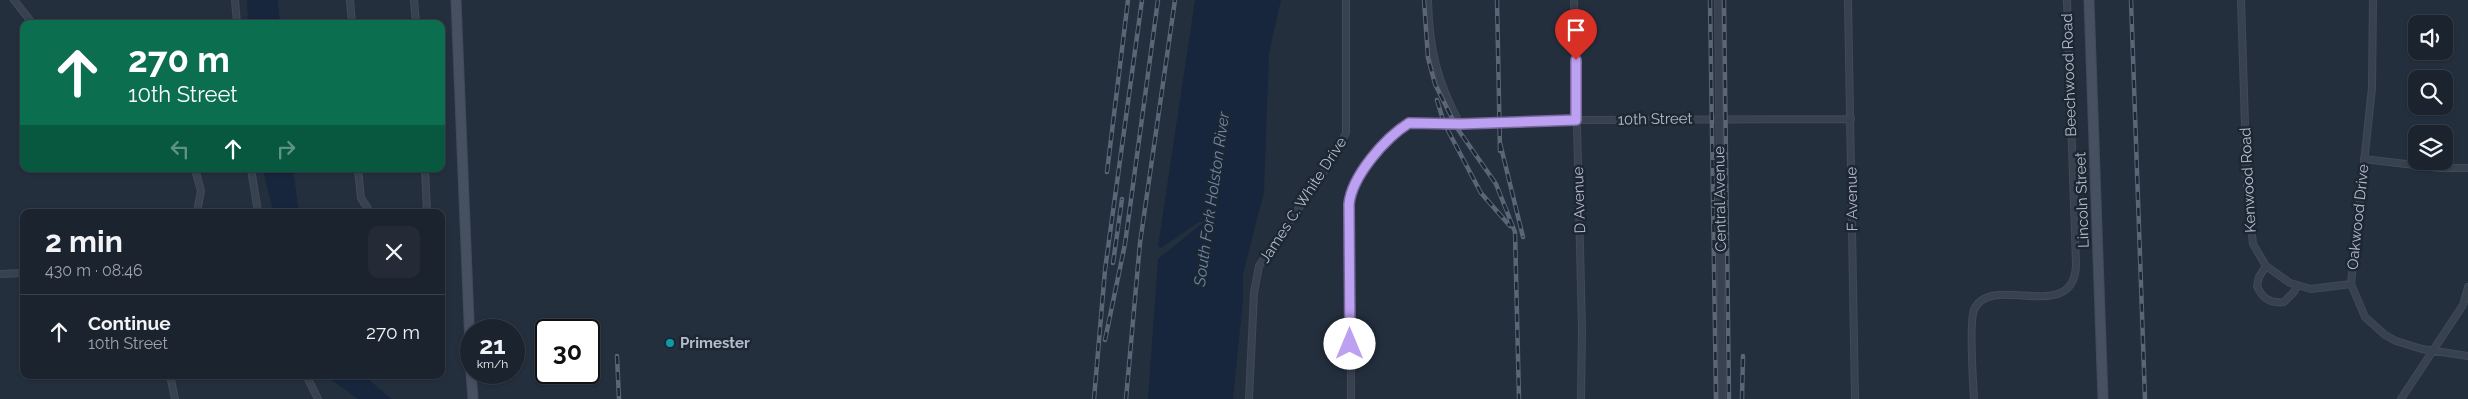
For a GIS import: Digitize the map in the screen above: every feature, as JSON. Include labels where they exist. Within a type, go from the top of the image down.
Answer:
[{"type":"main road","points":[[456,0],[469,319]]},
{"type":"main road","name":"Lincoln Street","points":[[2089,0],[2103,399]]},
{"type":"main road","points":[[472,384],[473,399]]},
{"type":"street","points":[[14,0],[30,20]]},
{"type":"street","points":[[235,0],[237,20]]},
{"type":"street","points":[[350,0],[352,20]]},
{"type":"street","points":[[414,0],[416,20]]},
{"type":"street","name":"James C. White Drive","points":[[1249,399],[1254,293],[1259,266],[1332,160],[1346,133],[1346,0]]},
{"type":"street","points":[[1428,0],[1429,31],[1436,70],[1442,88],[1460,124]]},
{"type":"street","name":"D Avenue","points":[[1574,0],[1582,329],[1581,399]]},
{"type":"street","name":"Central Avenue","points":[[1718,0],[1722,399]]},
{"type":"street","name":"F Avenue","points":[[1848,0],[1855,399]]},
{"type":"street","name":"Beechwood Road","points":[[1974,399],[1973,327],[1974,311],[1979,304],[1992,296],[2055,295],[2069,289],[2076,275],[2067,0]]},
{"type":"street","name":"Kenwood Road","points":[[2241,0],[2249,223],[2253,244],[2266,266],[2297,286],[2323,288],[2351,284]]},
{"type":"street","name":"Oakwood Drive","points":[[2374,0],[2372,88],[2351,284],[2357,302],[2374,327],[2396,342],[2432,351],[2468,356]]},
{"type":"street","name":"10th Street","points":[[1351,399],[1350,192],[1364,169],[1382,148],[1409,123],[1851,119]]},
{"type":"street","points":[[2364,159],[2440,168],[2468,168]]},
{"type":"street","points":[[196,172],[201,191],[198,209]]},
{"type":"street","points":[[252,172],[258,209]]},
{"type":"street","points":[[358,172],[361,198],[368,209]]},
{"type":"street","points":[[424,172],[427,209]]},
{"type":"street","points":[[2266,266],[2259,277],[2257,286],[2265,299],[2271,302],[2284,302],[2297,286]]},
{"type":"street","points":[[0,274],[20,273]]},
{"type":"street","points":[[2401,399],[2462,305],[2468,287]]},
{"type":"street","points":[[171,379],[175,399]]},
{"type":"street","points":[[308,379],[318,399]]},
{"type":"water","points":[[247,0],[278,0],[280,20],[248,20]]},
{"type":"water","name":"South Fork Holston River","points":[[1195,0],[1281,0],[1269,53],[1264,192],[1243,274],[1243,300],[1233,399],[1148,399],[1158,259],[1204,222],[1199,222],[1161,248],[1158,246]]},
{"type":"water","points":[[264,172],[293,172],[299,209],[272,209]]},
{"type":"water","points":[[330,379],[368,379],[392,399],[358,399]]},
{"type":"railway","points":[[1107,172],[1128,0]]},
{"type":"railway","points":[[1094,399],[1105,270],[1142,0]]},
{"type":"railway","points":[[1105,340],[1125,244],[1158,0]]},
{"type":"railway","points":[[1126,399],[1140,243],[1175,0]]},
{"type":"railway","points":[[1424,0],[1428,58],[1435,84],[1457,128],[1496,184],[1515,232],[1519,399]]},
{"type":"railway","points":[[1497,0],[1500,151]]},
{"type":"railway","points":[[1710,0],[1716,399]]},
{"type":"railway","points":[[1724,0],[1729,399]]},
{"type":"railway","points":[[2131,0],[2145,399]]},
{"type":"railway","points":[[1437,100],[1444,123],[1481,193],[1510,226]]},
{"type":"railway","points":[[1500,143],[1523,237]]},
{"type":"railway","points":[[1113,263],[1122,199]]},
{"type":"railway","points":[[617,356],[619,399]]},
{"type":"railway","points":[[1742,399],[1743,356]]},
{"type":"place","name":"Primester","points":[[670,343]]},
{"type":"route","points":[[1350,344],[1349,204],[1350,192],[1364,169],[1401,128],[1417,121],[1460,124],[1576,120],[1576,60]]}]
